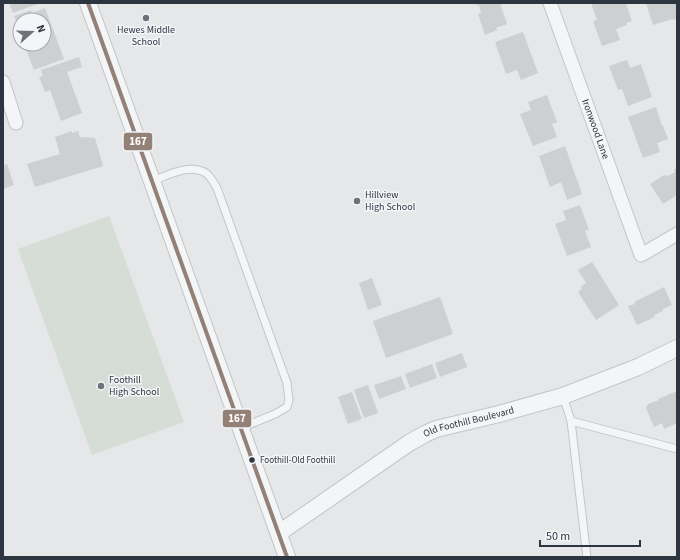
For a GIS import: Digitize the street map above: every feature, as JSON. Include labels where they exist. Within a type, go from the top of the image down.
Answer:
[{"type":"street","points":[[88,3],[287,557]]},
{"type":"street","name":"Ironwood Lane","points":[[550,3],[642,255],[677,234]]},
{"type":"street","points":[[3,82],[16,123]]},
{"type":"street","name":"Old Foothill Boulevard","points":[[279,533],[409,443],[425,434],[436,429],[499,414],[563,396],[638,367],[677,348]]},
{"type":"lane","points":[[152,181],[183,170],[196,169],[207,174],[217,188],[286,383],[289,400],[287,407],[275,414],[241,428]]},
{"type":"lane","points":[[563,396],[571,421],[587,557]]},
{"type":"lane","points":[[571,421],[677,449]]},
{"type":"shaded area","points":[[109,216],[184,422],[92,455],[18,249]]},
{"type":"building","points":[[9,3],[40,3],[16,12],[13,12]]},
{"type":"building","points":[[476,3],[500,3],[507,24],[496,28],[497,30],[485,35],[478,14],[481,13],[479,5],[477,6]]},
{"type":"building","points":[[591,3],[626,3],[632,21],[626,23],[627,25],[616,29],[620,40],[602,46],[593,21],[597,20]]},
{"type":"building","points":[[646,3],[677,3],[677,19],[653,25]]},
{"type":"building","points":[[45,8],[46,12],[35,12]]},
{"type":"building","points":[[52,27],[64,59],[34,70],[27,52],[52,52]]},
{"type":"building","points":[[523,32],[538,73],[521,80],[517,70],[506,74],[495,42]]},
{"type":"building","points":[[79,57],[82,67],[67,72],[82,113],[61,121],[50,90],[45,92],[39,77],[43,76],[41,70]]},
{"type":"building","points":[[627,60],[630,68],[641,64],[652,97],[628,106],[622,89],[618,90],[609,66]]},
{"type":"building","points":[[547,95],[557,122],[552,124],[557,137],[533,146],[520,114],[531,110],[528,102]]},
{"type":"building","points":[[656,107],[668,139],[657,143],[660,152],[643,158],[628,117]]},
{"type":"building","points":[[72,131],[72,133],[78,131],[80,137],[95,138],[103,166],[35,187],[27,164],[60,154],[55,137]]},
{"type":"building","points":[[565,146],[582,194],[567,200],[561,182],[550,187],[539,156]]},
{"type":"building","points":[[7,164],[14,185],[3,189],[3,165]]},
{"type":"building","points":[[677,168],[677,195],[663,204],[650,184],[664,175],[668,176],[675,172],[674,170]]},
{"type":"building","points":[[580,205],[589,230],[585,231],[591,247],[567,256],[555,224],[566,220],[563,211]]},
{"type":"building","points":[[592,262],[619,305],[596,320],[578,292],[582,289],[581,286],[586,283],[578,270]]},
{"type":"building","points":[[372,278],[382,305],[368,310],[359,283]]},
{"type":"building","points":[[664,287],[672,305],[654,315],[655,317],[637,325],[628,306],[635,304],[634,302]]},
{"type":"building","points":[[440,297],[453,334],[386,358],[373,321]]},
{"type":"building","points":[[462,353],[467,367],[440,377],[435,363]]},
{"type":"building","points":[[432,364],[437,378],[410,388],[405,374]]},
{"type":"building","points":[[401,376],[406,389],[379,399],[374,385]]},
{"type":"building","points":[[368,385],[378,413],[364,418],[354,390]]},
{"type":"building","points":[[677,391],[677,423],[664,429],[662,423],[654,427],[646,408],[648,404]]},
{"type":"building","points":[[352,392],[362,419],[348,424],[338,397]]},
{"type":"transit line","name":"167","points":[[88,3],[287,557]]},
{"type":"place","name":"Hewes Middle School","points":[[146,18]]},
{"type":"place","name":"Hillview High School","points":[[357,201]]},
{"type":"place","name":"Foothill High School","points":[[101,386]]},
{"type":"place","name":"Foothill-Old Foothill","points":[[252,460]]}]
